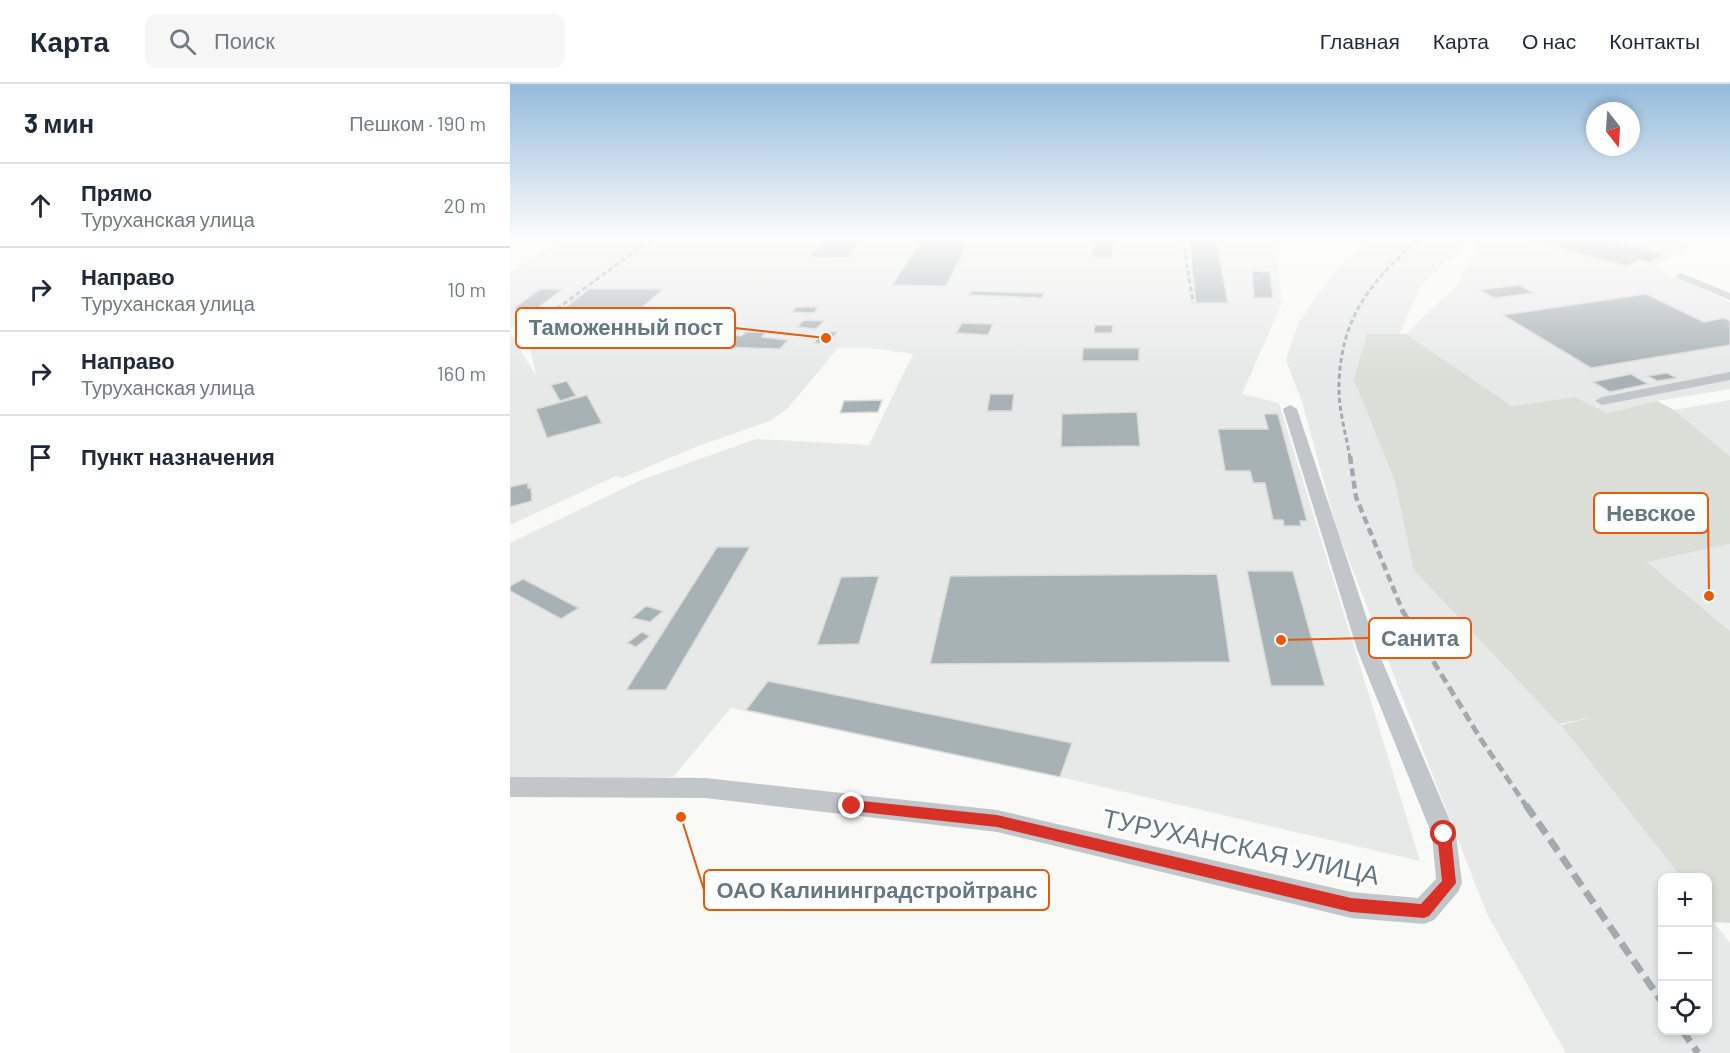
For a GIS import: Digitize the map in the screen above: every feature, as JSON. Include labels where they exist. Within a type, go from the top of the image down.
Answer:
[{"type":"street","points":[[1700,284],[1730,297]]},
{"type":"street","points":[[1602,401],[1730,376]]},
{"type":"street","name":"ТУРУХАНСКАЯ УЛИЦА","points":[[510,787],[705,788],[997,821],[1351,905],[1424,911],[1449,883],[1444,834],[1367,649],[1290,409]]},
{"type":"shaded area","points":[[510,284],[1280,284],[1282,303],[1242,394],[1279,403],[1420,861],[1060,777],[731,708],[673,777],[510,781],[510,543],[641,480],[756,439],[869,445],[913,354],[870,348],[838,348],[788,408],[770,421],[698,446],[622,478],[616,476],[510,525],[510,332],[536,376],[527,335],[518,326],[556,298],[510,328]]},
{"type":"shaded area","points":[[1325,284],[1423,284],[1400,332],[1394,367],[1472,598],[1561,725],[1678,873],[1658,873],[1658,1035],[1712,1035],[1712,920],[1730,943],[1730,1053],[1566,1053],[1487,914],[1337,530],[1303,405],[1286,360],[1299,321]]},
{"type":"shaded area","points":[[1458,284],[1691,284],[1730,302],[1730,389],[1657,401],[1608,413],[1575,397],[1512,406],[1406,334]]},
{"type":"shaded area","points":[[1367,334],[1406,334],[1512,406],[1575,397],[1608,413],[1657,401],[1674,410],[1730,456],[1730,544],[1647,562],[1730,631],[1730,923],[1712,922],[1712,873],[1678,873],[1561,725],[1593,717],[1559,724],[1414,570],[1395,481],[1354,380]]},
{"type":"shaded area","points":[[1730,400],[1730,456],[1674,410]]},
{"type":"shaded area","points":[[1730,544],[1730,631],[1647,562]]},
{"type":"building","points":[[893,284],[947,284],[946,286]]},
{"type":"building","points":[[1194,284],[1224,284],[1228,303],[1196,303]]},
{"type":"building","points":[[1253,284],[1271,284],[1273,298],[1254,298]]},
{"type":"building","points":[[1519,285],[1534,293],[1494,298],[1480,290]]},
{"type":"building","points":[[540,289],[563,289],[535,310],[513,309]]},
{"type":"building","points":[[589,289],[663,289],[610,336],[529,336]]},
{"type":"building","points":[[972,291],[1044,293],[1042,298],[969,295]]},
{"type":"building","points":[[1646,294],[1704,322],[1724,318],[1730,321],[1730,345],[1591,368],[1503,315]]},
{"type":"building","points":[[796,307],[818,307],[814,313],[792,312]]},
{"type":"building","points":[[804,320],[824,321],[816,329],[797,327]]},
{"type":"building","points":[[962,323],[993,324],[988,335],[956,333]]},
{"type":"building","points":[[1095,325],[1113,325],[1112,333],[1094,333]]},
{"type":"building","points":[[824,331],[837,332],[829,344],[814,343]]},
{"type":"building","points":[[746,332],[766,332],[762,337],[788,340],[780,349],[699,346],[703,343],[700,340],[714,333],[741,336]]},
{"type":"building","points":[[1083,348],[1139,348],[1139,361],[1082,361]]},
{"type":"building","points":[[1667,373],[1677,378],[1657,381],[1648,376]]},
{"type":"building","points":[[1631,374],[1648,384],[1610,392],[1593,382]]},
{"type":"building","points":[[567,381],[576,396],[560,401],[551,385]]},
{"type":"building","points":[[990,394],[1014,394],[1012,411],[987,411]]},
{"type":"building","points":[[587,395],[602,423],[547,438],[536,409]]},
{"type":"building","points":[[882,400],[878,412],[840,413],[844,401]]},
{"type":"building","points":[[1137,412],[1140,446],[1061,447],[1062,414]]},
{"type":"building","points":[[1264,414],[1278,414],[1307,521],[1300,521],[1301,526],[1284,526],[1283,520],[1273,520],[1265,483],[1253,483],[1250,471],[1225,471],[1218,429],[1268,429]]},
{"type":"building","points":[[528,483],[528,488],[531,487],[532,501],[510,507],[510,487]]},
{"type":"building","points":[[717,547],[750,547],[666,690],[626,690]]},
{"type":"building","points":[[1247,571],[1293,571],[1325,686],[1271,686]]},
{"type":"building","points":[[1217,574],[1230,662],[930,664],[950,576]]},
{"type":"building","points":[[879,576],[859,644],[817,645],[841,577]]},
{"type":"building","points":[[523,579],[579,608],[561,619],[510,591],[510,586]]},
{"type":"building","points":[[646,606],[663,611],[650,622],[632,618]]},
{"type":"building","points":[[642,632],[650,636],[636,647],[627,643]]},
{"type":"building","points":[[768,681],[1072,743],[1060,777],[746,710]]},
{"type":"railway","points":[[531,328],[590,284]]},
{"type":"railway","points":[[1190,284],[1193,303]]},
{"type":"railway","points":[[1350,458],[1339,393],[1341,360],[1353,320],[1375,284]]},
{"type":"railway","points":[[1350,456],[1356,497],[1403,611]]},
{"type":"railway","points":[[1403,611],[1482,741],[1527,807]]},
{"type":"railway","points":[[1526,805],[1658,996]]},
{"type":"railway","points":[[1685,1035],[1698,1053]]},
{"type":"place","name":"Таможенный пост","points":[[826,338]]},
{"type":"place","name":"Невское","points":[[1709,596]]},
{"type":"place","name":"Санита","points":[[1281,640]]},
{"type":"place","name":"ОАО Калининградстройтранс","points":[[681,817]]},
{"type":"route","points":[[852,806],[997,821],[1351,905],[1424,911],[1449,883],[1444,834]]}]
